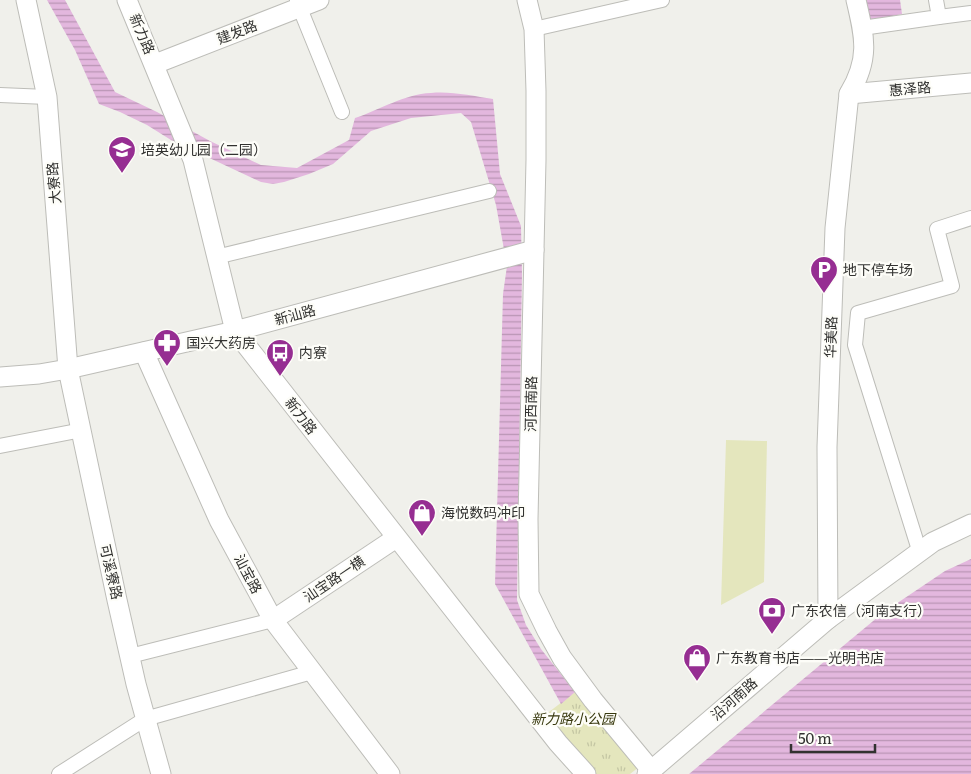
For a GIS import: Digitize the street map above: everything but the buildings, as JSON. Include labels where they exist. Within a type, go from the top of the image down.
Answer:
[{"type":"street","name":"大寮路","points":[[26,0],[47,97],[68,369]]},
{"type":"street","points":[[119,0],[170,111]]},
{"type":"street","name":"新力路","points":[[127,0],[155,64],[170,111],[188,157],[216,257],[230,332],[392,540],[558,743],[586,774]]},
{"type":"street","name":"建发路","points":[[155,64],[298,4],[319,0]]},
{"type":"street","name":"河西南路","points":[[528,0],[534,29],[536,130],[528,509],[529,594],[546,631],[562,658],[649,772]]},
{"type":"street","points":[[534,29],[662,0]]},
{"type":"street","name":"华美路","points":[[828,619],[827,447],[836,228],[850,94],[858,80],[864,59],[865,41],[856,0]]},
{"type":"street","points":[[936,0],[938,17]]},
{"type":"street","points":[[298,4],[342,112]]},
{"type":"street","points":[[862,28],[971,13]]},
{"type":"street","name":"惠泽路","points":[[850,94],[971,83]]},
{"type":"street","points":[[0,95],[47,97]]},
{"type":"street","points":[[188,157],[230,332]]},
{"type":"street","points":[[216,257],[489,191]]},
{"type":"street","points":[[920,553],[855,346],[858,312],[952,286],[937,229],[971,218]]},
{"type":"street","name":"新汕路","points":[[0,377],[40,374],[68,369],[230,332],[534,250]]},
{"type":"street","name":"汕宝路","points":[[144,352],[219,520],[273,620],[390,774]]},
{"type":"street","name":"可溪寮路","points":[[68,369],[130,656],[161,774]]},
{"type":"street","points":[[0,446],[82,430]]},
{"type":"street","name":"沿河南路","points":[[649,772],[828,619],[933,542],[971,524]]},
{"type":"street","points":[[392,540],[572,774]]},
{"type":"street","name":"汕宝路一横","points":[[273,620],[392,540]]},
{"type":"street","points":[[130,656],[273,620]]},
{"type":"street","points":[[59,774],[145,719],[312,672]]},
{"type":"green space","points":[[726,440],[767,441],[764,582],[721,605]]},
{"type":"green space","name":"新力路小公园","points":[[575,692],[639,767],[630,774],[596,774],[545,715]]},
{"type":"shaded area","points":[[47,0],[65,0],[115,92],[261,165],[297,168],[349,140],[355,118],[411,96],[446,93],[493,99],[500,174],[521,226],[522,274],[517,600],[526,625],[541,649],[575,692],[561,704],[495,584],[503,294],[507,266],[496,205],[471,122],[461,113],[411,118],[371,131],[333,164],[284,182],[273,184],[261,182],[171,140],[147,125],[120,112],[99,104],[75,50]]},
{"type":"shaded area","points":[[862,0],[900,0],[902,14],[868,21]]},
{"type":"shaded area","points":[[971,559],[971,774],[689,774],[884,612],[945,571]]},
{"type":"place","name":"培英幼儿园（二园）","points":[[122,174]]},
{"type":"place","name":"地下停车场","points":[[824,294]]},
{"type":"place","name":"国兴大药房","points":[[167,367]]},
{"type":"place","name":"内寮","points":[[280,377]]},
{"type":"place","name":"海悦数码冲印","points":[[422,537]]},
{"type":"place","name":"广东农信（河南支行）","points":[[772,635]]},
{"type":"place","name":"广东教育书店——光明书店","points":[[697,682]]}]
